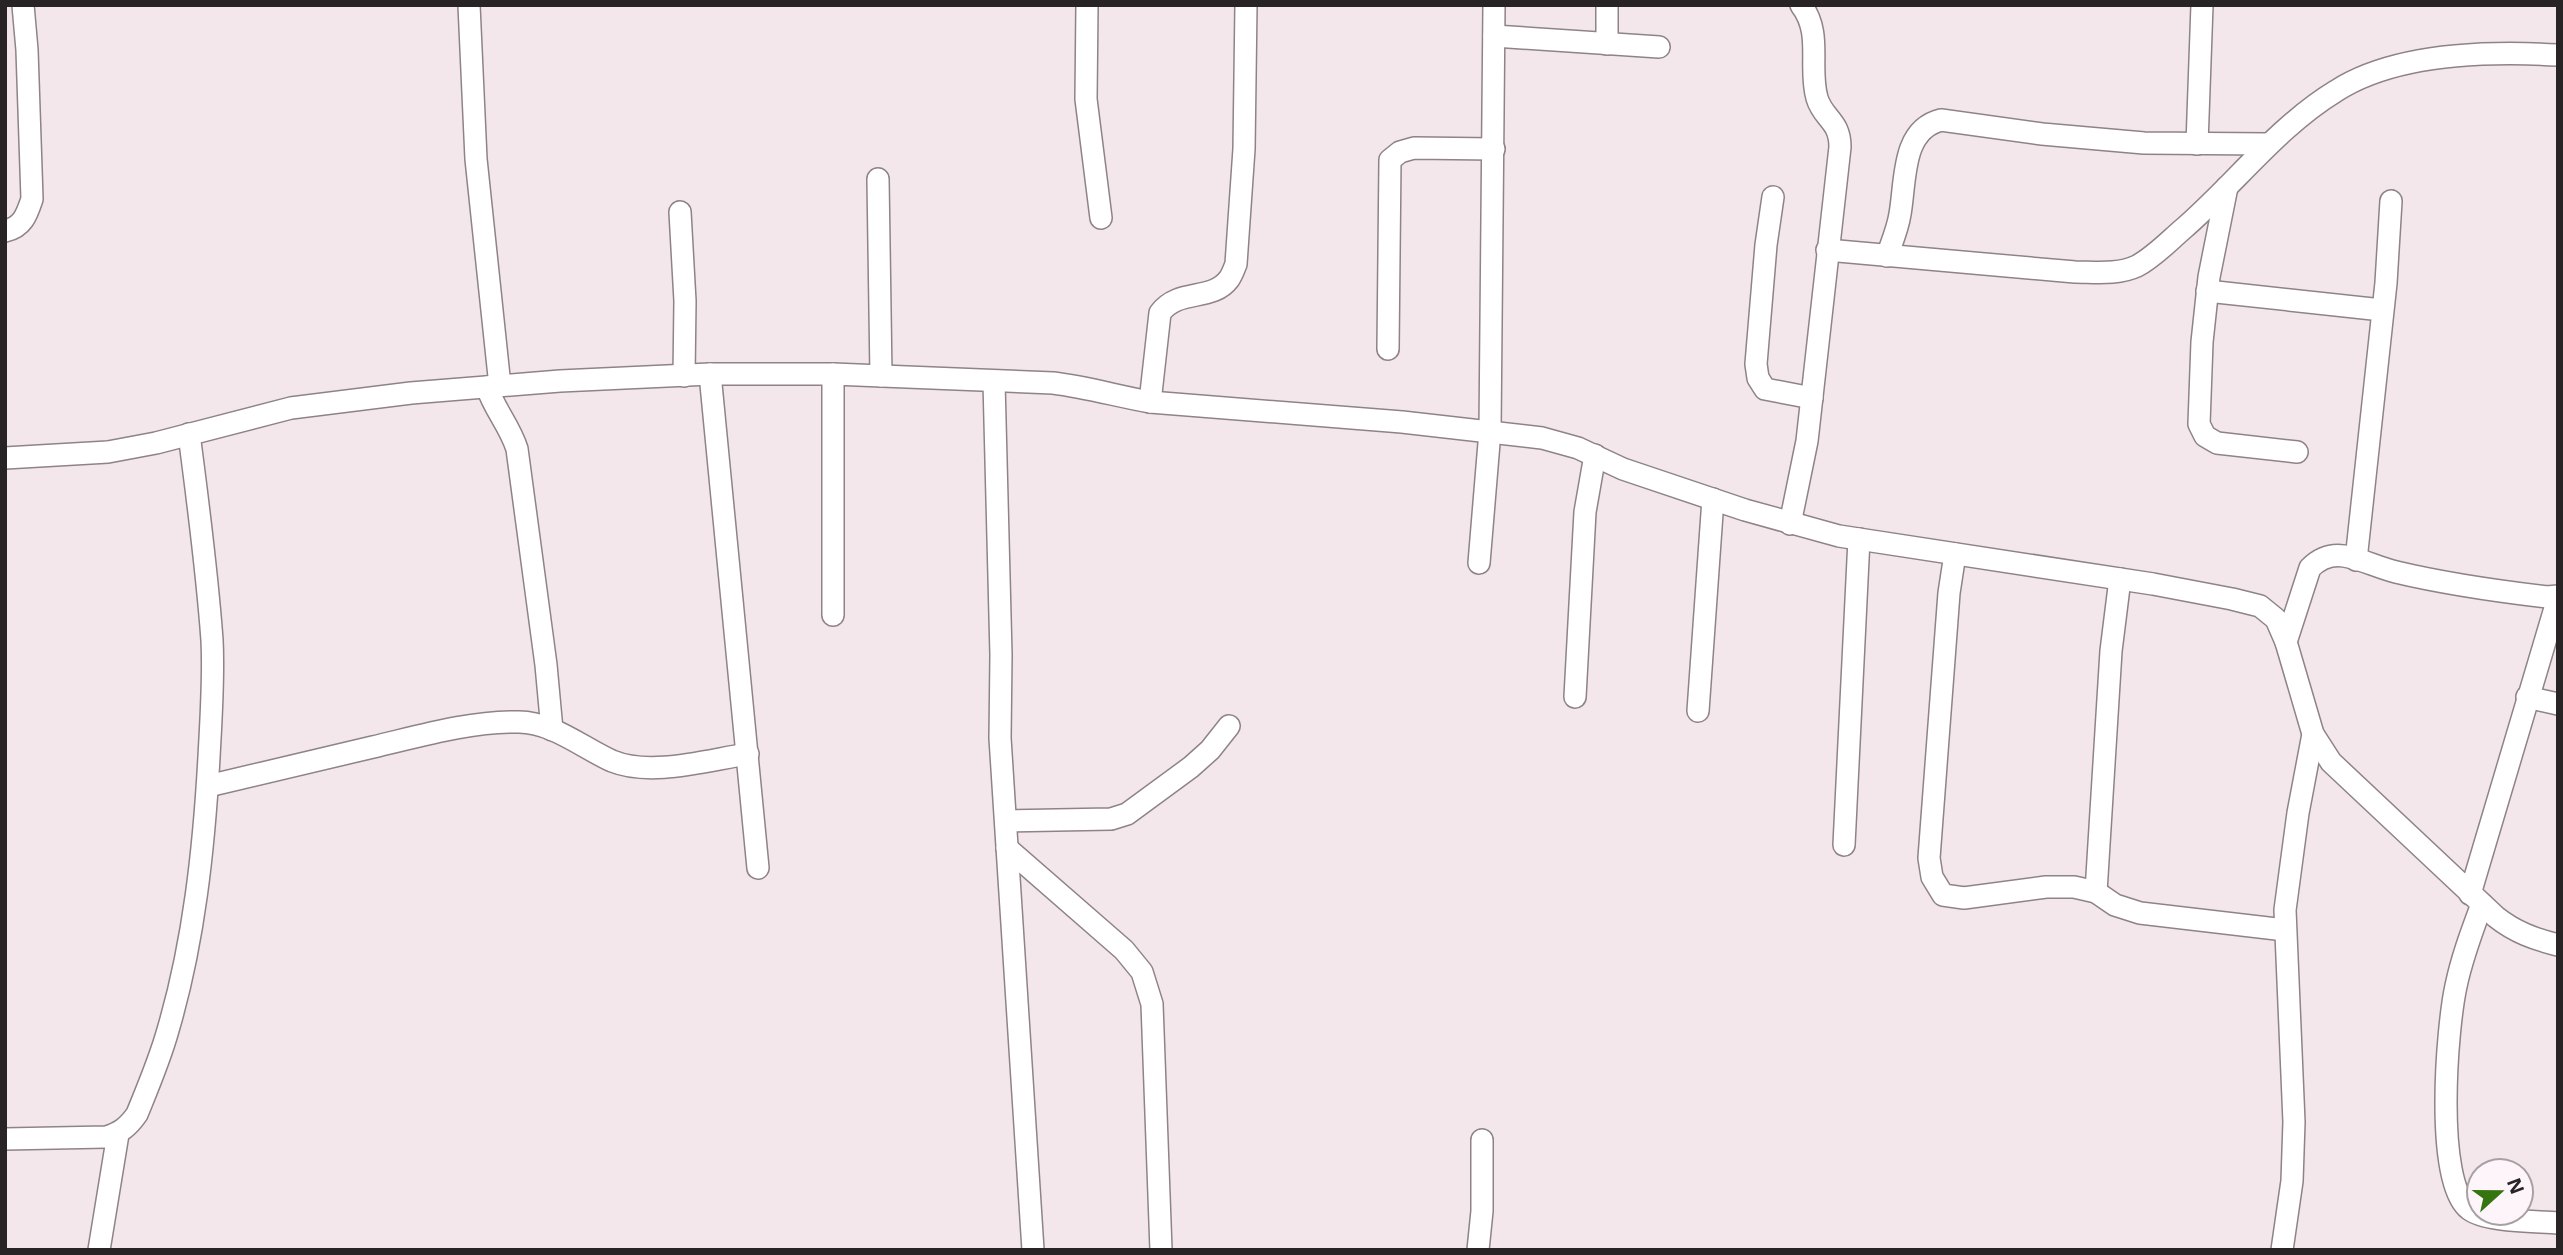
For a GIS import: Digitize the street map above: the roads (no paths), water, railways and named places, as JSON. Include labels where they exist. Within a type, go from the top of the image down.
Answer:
[{"type":"street","points":[[5,231],[21,223],[27,215],[32,199],[23,5]]},
{"type":"street","points":[[469,5],[476,159],[493,405],[509,429],[517,449],[552,730]]},
{"type":"street","points":[[1087,5],[1086,99],[1101,218]]},
{"type":"street","points":[[1150,402],[1160,313],[1167,304],[1178,299],[1216,290],[1228,280],[1236,264],[1244,149],[1246,5]]},
{"type":"street","points":[[1479,563],[1490,431],[1494,5]]},
{"type":"street","points":[[1607,5],[1607,44]]},
{"type":"street","points":[[1790,524],[1807,441],[1840,137],[1836,124],[1819,105],[1816,93],[1816,48],[1812,28],[1801,5]]},
{"type":"street","points":[[2197,144],[2203,5]]},
{"type":"street","points":[[1494,36],[1659,47]]},
{"type":"street","points":[[1827,250],[2075,272],[2111,272],[2137,266],[2160,249],[2227,187],[2298,116],[2338,89],[2381,71],[2429,59],[2502,54],[2558,55]]},
{"type":"street","points":[[1887,256],[1900,215],[1904,168],[1911,148],[1922,129],[1930,123],[1941,120],[2080,138],[2144,143],[2268,144]]},
{"type":"street","points":[[1388,349],[1390,160],[1400,152],[1413,148],[1494,149]]},
{"type":"street","points":[[878,179],[881,376]]},
{"type":"street","points":[[2227,187],[2207,291],[2199,424],[2205,436],[2217,443],[2297,452]]},
{"type":"street","points":[[1773,197],[1766,245],[1756,364],[1758,378],[1765,389],[1812,398]]},
{"type":"street","points":[[2356,560],[2391,201]]},
{"type":"street","points":[[680,212],[685,301],[684,376]]},
{"type":"street","points":[[2207,291],[2382,310]]},
{"type":"street","points":[[710,374],[758,868]]},
{"type":"street","points":[[5,458],[108,452],[156,443],[291,408],[411,393],[710,374],[833,374],[1053,383],[1087,387],[1150,402],[1378,419],[1542,438],[1595,455],[1623,469],[1790,524],[1859,539],[2232,598],[2260,606],[2276,619],[2286,642],[2313,734],[2331,762],[2510,929],[2558,945]]},
{"type":"street","points":[[833,374],[833,615]]},
{"type":"street","points":[[994,382],[1001,655],[1000,738],[1033,1250]]},
{"type":"street","points":[[5,1139],[106,1137],[129,1125],[137,1114],[168,1030],[184,969],[208,786],[212,643],[204,546],[189,434]]},
{"type":"street","points":[[1575,697],[1586,512],[1595,455]]},
{"type":"street","points":[[1698,711],[1713,499]]},
{"type":"street","points":[[1844,845],[1859,539]]},
{"type":"street","points":[[1955,554],[1949,593],[1929,858],[1931,877],[1943,894],[1964,898],[2046,887],[2074,887],[2095,892],[2115,905],[2140,913],[2285,930]]},
{"type":"street","points":[[2286,642],[2310,568],[2317,561],[2331,556],[2344,556],[2448,584],[2558,597],[2527,697],[2476,899],[2448,1036],[2445,1093],[2451,1164],[2459,1195],[2468,1209],[2483,1216],[2558,1223]]},
{"type":"street","points":[[2095,892],[2111,650],[2120,579]]},
{"type":"street","points":[[2527,697],[2558,704]]},
{"type":"street","points":[[208,786],[405,739],[487,723],[523,722],[552,730],[613,761],[639,768],[748,754]]},
{"type":"street","points":[[1006,821],[1111,819],[1127,814],[1191,767],[1210,750],[1229,726]]},
{"type":"street","points":[[2282,1250],[2292,1181],[2294,1122],[2285,910],[2298,813],[2313,734]]},
{"type":"street","points":[[1007,848],[1124,950],[1142,972],[1152,1004],[1161,1250]]},
{"type":"street","points":[[99,1250],[118,1133]]},
{"type":"street","points":[[1478,1250],[1482,1211],[1482,1140]]}]
